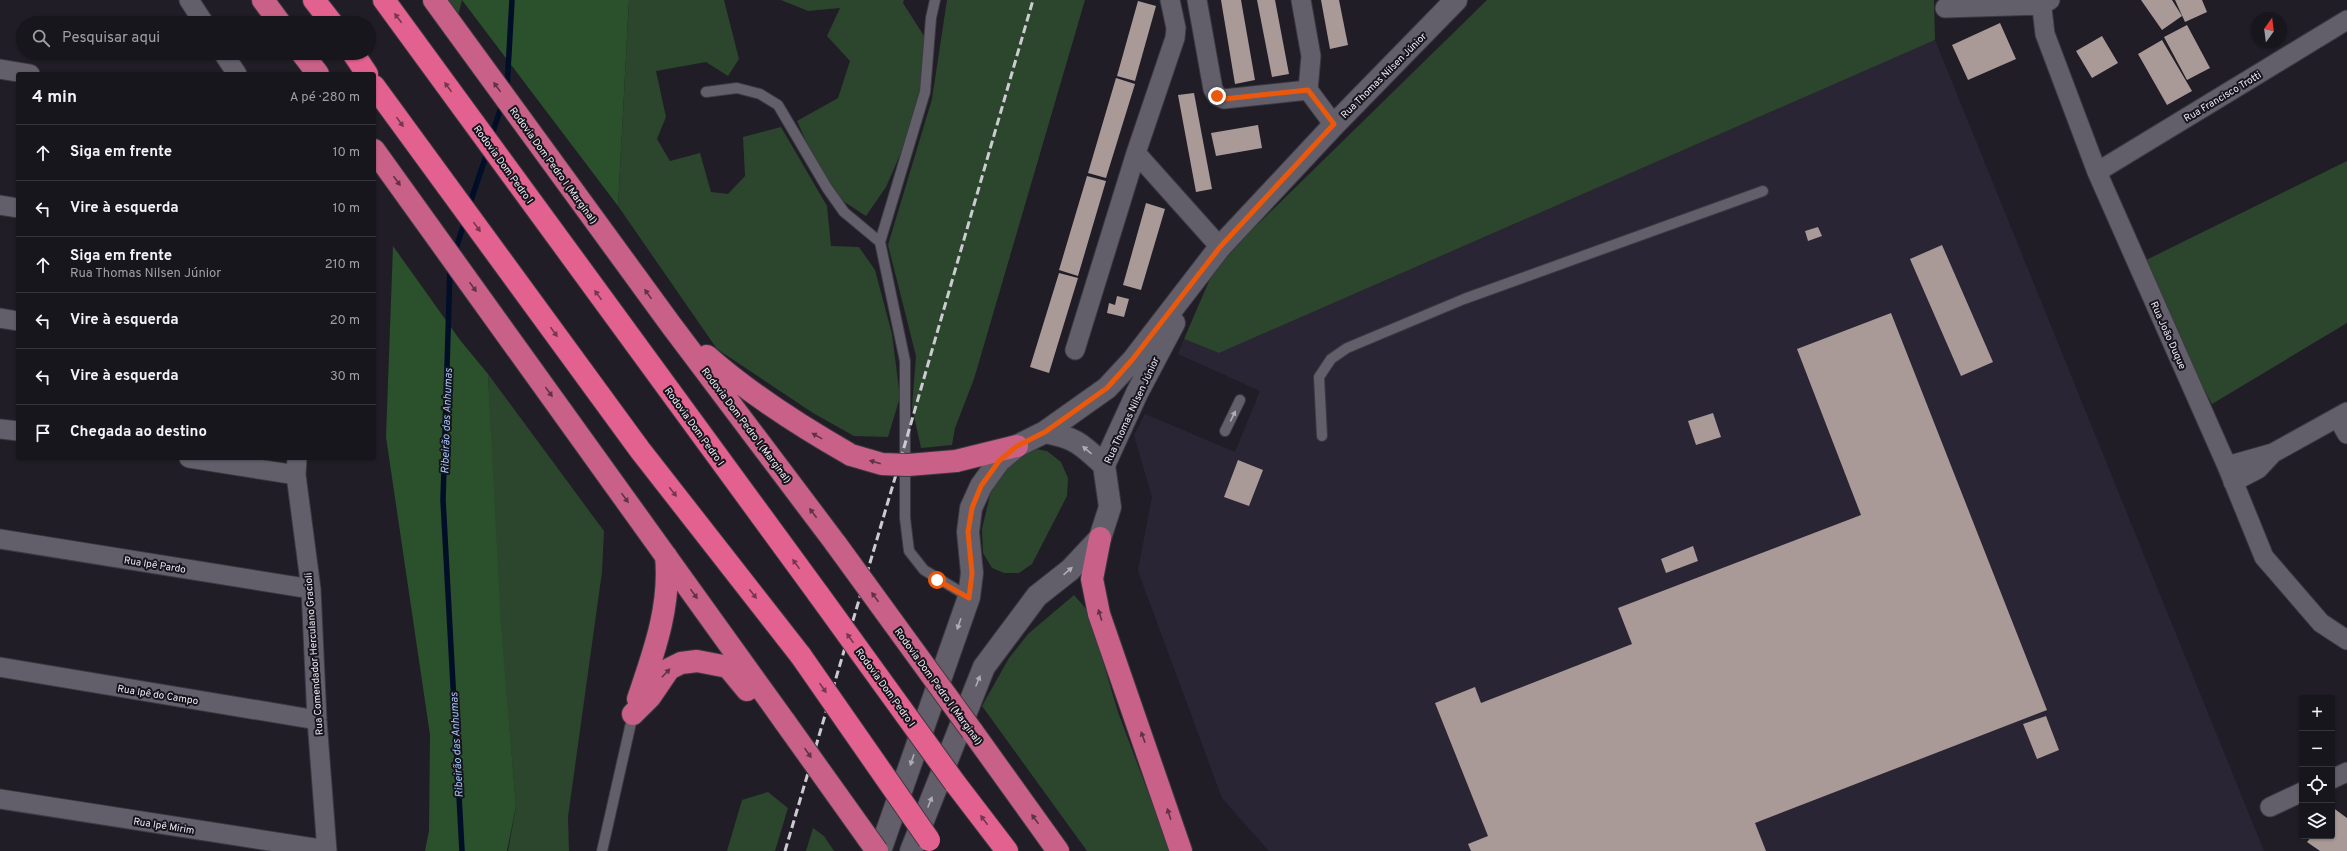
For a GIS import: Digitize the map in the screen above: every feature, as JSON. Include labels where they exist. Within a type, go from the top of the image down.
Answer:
[{"type":"highway","points":[[263,0],[275,16]]},
{"type":"highway","points":[[314,0],[327,16]]},
{"type":"highway","name":"Rodovia Dom Pedro I","points":[[384,0],[955,783],[1007,851]]},
{"type":"highway","name":"Rodovia Dom Pedro I (Marginal)","points":[[434,0],[671,325],[836,544],[1058,851]]},
{"type":"highway","points":[[307,60],[316,72]]},
{"type":"highway","points":[[357,60],[365,72]]},
{"type":"highway","points":[[376,88],[640,450],[801,656],[925,847]]},
{"type":"highway","points":[[376,153],[876,851]]},
{"type":"highway","points":[[671,325],[732,379],[811,433],[851,455],[882,464],[895,465],[956,461],[1017,446]]},
{"type":"highway","points":[[1100,538],[1092,579],[1099,614],[1181,851]]},
{"type":"highway","points":[[633,714],[654,652],[665,603],[668,581],[666,556]]},
{"type":"highway","points":[[633,714],[650,697],[669,669],[681,664],[697,661],[728,667],[756,700],[785,722]]},
{"type":"street","points":[[189,0],[199,16]]},
{"type":"street","points":[[1075,350],[1136,153],[1175,38],[1176,28],[1170,0]]},
{"type":"street","points":[[1197,0],[1213,89],[1217,96],[1224,99],[1308,90]]},
{"type":"street","points":[[1301,0],[1311,56],[1308,90],[1334,124]]},
{"type":"street","name":"Rua Thomas Nilsen Júnior","points":[[880,851],[969,598],[972,573],[968,532],[972,508],[981,486],[999,461],[1017,446],[1045,432],[1107,388],[1132,360],[1220,247],[1334,124],[1456,0]]},
{"type":"street","points":[[1945,8],[2044,2]]},
{"type":"street","name":"Rua João Duque","points":[[2044,2],[2045,34],[2097,172],[2230,474],[2264,557],[2321,623],[2347,640]]},
{"type":"street","name":"Rua Francisco Trotti","points":[[2097,172],[2347,20]]},
{"type":"street","points":[[228,60],[236,72]]},
{"type":"street","points":[[0,69],[18,72]]},
{"type":"street","points":[[1136,153],[1220,247]]},
{"type":"street","points":[[0,205],[16,208]]},
{"type":"street","name":"Rua Thomas Nilsen Júnior","points":[[925,847],[984,666],[1037,596],[1070,570],[1100,538],[1110,508],[1104,466],[1197,275]]},
{"type":"street","points":[[0,318],[16,321]]},
{"type":"street","points":[[2230,474],[2258,469],[2273,454],[2344,421]]},
{"type":"street","points":[[0,429],[16,431]]},
{"type":"street","points":[[1045,432],[1069,437],[1086,448],[1104,466]]},
{"type":"street","points":[[216,460],[296,466]]},
{"type":"street","name":"Rua Comendador Herculano Gracioli","points":[[296,466],[310,589],[317,720],[327,850]]},
{"type":"street","name":"Rua Ipê Pardo","points":[[0,539],[310,589]]},
{"type":"street","name":"Rua Ipê do Campo","points":[[0,667],[317,720]]},
{"type":"street","points":[[2335,778],[2347,772]]},
{"type":"street","points":[[2270,807],[2299,793]]},
{"type":"street","name":"Rua Ipê Mirim","points":[[0,799],[327,850]]},
{"type":"lane","points":[[935,0],[931,18],[925,92],[880,242],[905,361],[905,518],[909,551],[924,570],[969,598]]},
{"type":"lane","points":[[706,92],[737,88],[760,94],[778,105],[827,188],[844,212],[880,242]]},
{"type":"lane","points":[[1322,436],[1319,376],[1331,359],[1347,348],[1464,299],[1763,191]]},
{"type":"lane","points":[[1132,360],[1155,360]]},
{"type":"lane","points":[[1225,431],[1240,400]]},
{"type":"lane","points":[[602,851],[633,714]]},
{"type":"shaded area","points":[[1935,40],[2264,851],[1269,851],[1222,798],[1138,571],[1152,497],[1134,435],[1145,414],[1235,452],[1260,391],[1178,354],[1184,339],[1219,353]]},
{"type":"green space","points":[[434,0],[462,0],[455,28]]},
{"type":"green space","points":[[462,0],[629,0],[618,206]]},
{"type":"green space","points":[[629,0],[724,0],[739,59],[728,76],[706,62],[656,71],[666,117],[657,139],[670,161],[700,153],[711,192],[728,194],[745,176],[743,137],[781,127],[827,206],[831,246],[859,247],[875,270],[892,334],[900,397],[888,437],[854,436],[813,413],[717,349],[618,206]]},
{"type":"green space","points":[[781,0],[904,0],[903,3],[924,36],[924,100],[886,187],[866,216],[829,192],[797,121],[838,98],[850,61],[827,36],[840,8],[808,11]]},
{"type":"green space","points":[[947,0],[1085,0],[974,379],[955,428],[952,445],[921,448],[912,407],[916,356],[888,245],[932,99]]},
{"type":"green space","points":[[1487,0],[1934,0],[1935,40],[1219,353],[1184,339],[1216,265]]},
{"type":"green space","points":[[2347,161],[2347,323],[2212,404],[2138,264]]},
{"type":"green space","points":[[393,246],[460,340],[488,374],[501,625],[516,806],[507,851],[425,851],[429,831],[430,735],[386,437]]},
{"type":"green space","points":[[488,374],[604,531],[602,572],[568,817],[569,851],[508,851],[516,806],[497,588]]},
{"type":"green space","points":[[1029,448],[1047,451],[1061,462],[1068,478],[1067,496],[1032,564],[1019,573],[1004,573],[992,568],[983,553],[982,529],[991,491],[1001,470]]},
{"type":"green space","points":[[1074,595],[1088,611],[1118,712],[1170,851],[1087,851],[982,706],[1009,658],[1028,634]]},
{"type":"green space","points":[[768,792],[788,808],[775,851],[727,851],[742,800]]},
{"type":"green space","points":[[813,828],[824,836],[834,851],[806,851]]},
{"type":"building","points":[[1221,0],[1241,0],[1255,80],[1235,84]]},
{"type":"building","points":[[1257,0],[1275,0],[1289,74],[1272,77]]},
{"type":"building","points":[[1321,0],[1339,0],[1348,45],[1330,49]]},
{"type":"building","points":[[2141,0],[2172,0],[2182,16],[2162,30]]},
{"type":"building","points":[[2175,0],[2202,0],[2207,12],[2185,22]]},
{"type":"building","points":[[1138,1],[1156,6],[1135,81],[1117,76]]},
{"type":"building","points":[[2000,23],[2016,59],[1968,80],[1952,45]]},
{"type":"building","points":[[2187,25],[2210,68],[2187,80],[2164,37]]},
{"type":"building","points":[[2102,36],[2118,63],[2092,78],[2076,51]]},
{"type":"building","points":[[2162,40],[2192,91],[2167,105],[2138,54]]},
{"type":"building","points":[[1116,78],[1135,84],[1106,178],[1088,173]]},
{"type":"building","points":[[1194,93],[1212,189],[1196,192],[1178,95]]},
{"type":"building","points":[[1258,125],[1262,148],[1216,156],[1211,133]]},
{"type":"building","points":[[1087,176],[1106,181],[1078,276],[1059,270]]},
{"type":"building","points":[[1146,203],[1165,209],[1141,290],[1123,285]]},
{"type":"building","points":[[1818,227],[1822,236],[1808,241],[1805,231]]},
{"type":"building","points":[[1942,245],[1993,362],[1961,376],[1910,259]]},
{"type":"building","points":[[1059,273],[1078,278],[1049,373],[1030,367]]},
{"type":"building","points":[[1117,296],[1129,299],[1124,317],[1107,313],[1109,303],[1115,305]]},
{"type":"building","points":[[1891,313],[2047,710],[1755,823],[1766,851],[1471,851],[1468,844],[1488,836],[1435,703],[1475,687],[1481,703],[1632,644],[1618,608],[1861,515],[1797,349]]},
{"type":"building","points":[[1713,413],[1721,437],[1696,445],[1688,421]]},
{"type":"building","points":[[1238,460],[1263,470],[1249,506],[1224,497]]},
{"type":"building","points":[[1693,546],[1698,561],[1666,573],[1661,559]]},
{"type":"building","points":[[2046,716],[2059,750],[2037,759],[2023,724]]},
{"type":"building","points":[[2335,809],[2347,818],[2347,851],[2320,851],[2307,842],[2310,839],[2335,839]]},
{"type":"waterway","name":"Ribeirão das Anhumas","points":[[507,88],[512,0]]},
{"type":"waterway","name":"Ribeirão das Anhumas","points":[[491,138],[502,104]]},
{"type":"waterway","name":"Ribeirão das Anhumas","points":[[469,206],[488,150]]},
{"type":"waterway","name":"Ribeirão das Anhumas","points":[[455,252],[465,220]]},
{"type":"waterway","name":"Ribeirão das Anhumas","points":[[450,268],[443,500],[462,851]]},
{"type":"railway","points":[[785,851],[905,444],[1033,0]]},
{"type":"route","points":[[937,580],[969,598],[972,573],[968,532],[972,508],[981,486],[999,461],[1017,446],[1045,432],[1107,388],[1132,360],[1220,247],[1334,124],[1308,90],[1224,99],[1217,96]]}]
